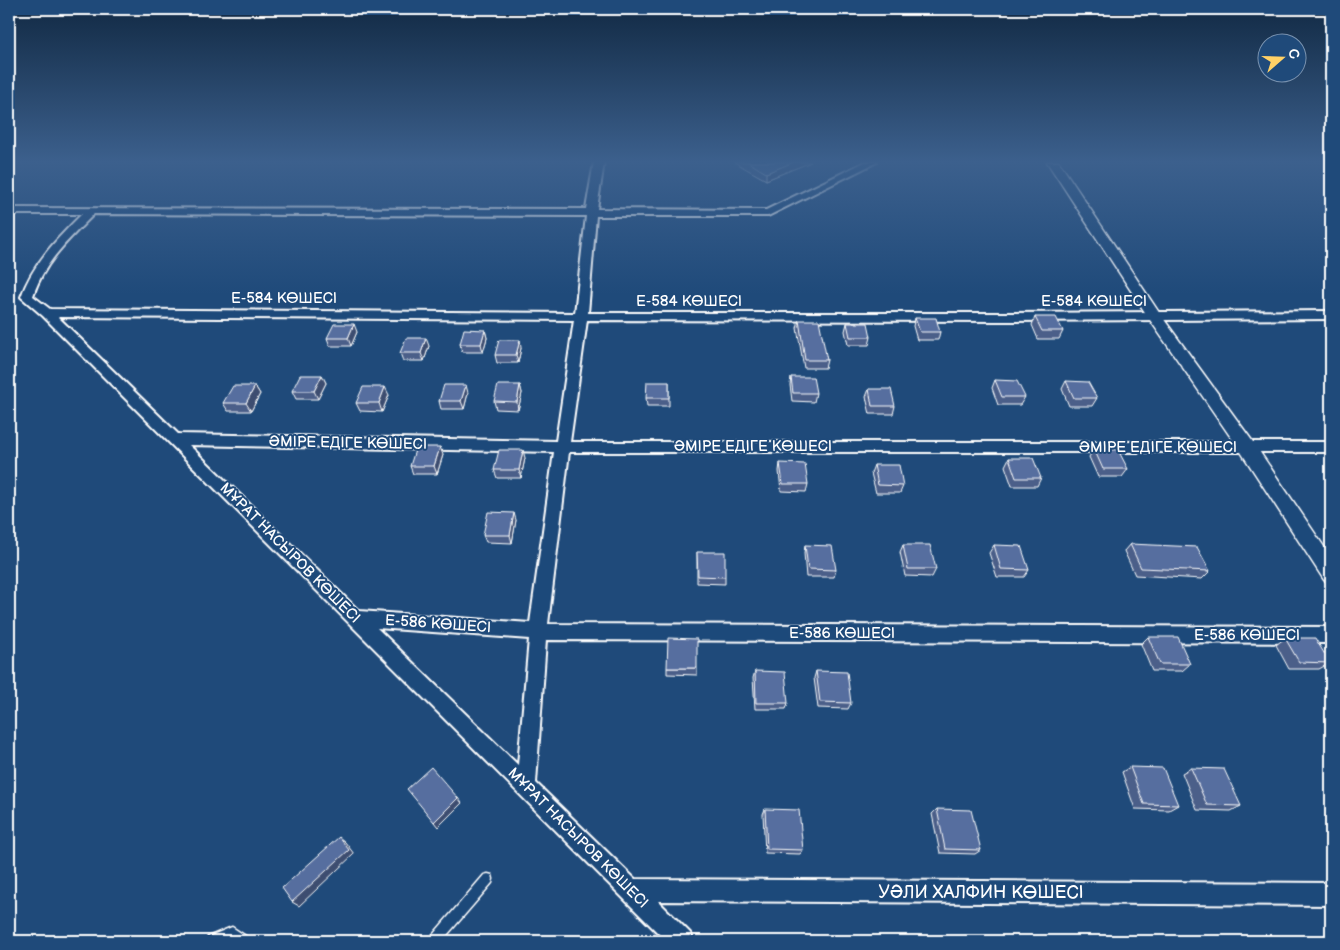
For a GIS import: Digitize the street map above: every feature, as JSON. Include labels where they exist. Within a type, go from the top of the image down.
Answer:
[{"type":"street","points":[[526,786],[538,632],[581,317],[592,206]]},
{"type":"street","points":[[9,211],[768,213],[782,206]]},
{"type":"street","points":[[1082,206],[1155,317],[1247,447],[1331,574]]},
{"type":"street","name":"МҰРАТ НАСЫРОВ КӨШЕСІ","points":[[90,211],[42,263],[32,280],[27,297],[47,313],[176,439],[354,618],[682,941]]},
{"type":"street","name":"Е-584 КӨШЕСІ","points":[[47,313],[581,317],[1155,317],[1331,315]]},
{"type":"street","name":"ӘМІРЕ ЕДІГЕ КӨШЕСІ","points":[[176,439],[562,446],[1331,447]]},
{"type":"street","name":"Е-586 КӨШЕСІ","points":[[354,618],[538,632],[1331,635]]},
{"type":"street","name":"УӘЛИ ХАЛФИН КӨШЕСІ","points":[[631,890],[1331,894]]},
{"type":"lane","points":[[435,941],[488,879]]},
{"type":"lane","points":[[212,941],[232,933],[243,941]]},
{"type":"building","points":[[1035,317],[1056,317],[1063,331],[1042,331]]},
{"type":"building","points":[[915,318],[936,318],[940,332],[920,332]]},
{"type":"building","points":[[799,320],[819,320],[827,360],[805,360]]},
{"type":"building","points":[[847,323],[868,323],[871,337],[850,337]]},
{"type":"building","points":[[334,324],[354,324],[348,338],[327,338]]},
{"type":"building","points":[[464,329],[485,330],[481,344],[460,344]]},
{"type":"building","points":[[406,338],[426,338],[421,353],[400,353]]},
{"type":"building","points":[[499,340],[520,340],[516,355],[495,355]]},
{"type":"building","points":[[300,375],[322,375],[314,391],[292,391]]},
{"type":"building","points":[[791,377],[813,377],[816,393],[793,393]]},
{"type":"building","points":[[995,380],[1017,381],[1025,397],[1002,397]]},
{"type":"building","points":[[1066,381],[1088,382],[1097,398],[1074,398]]},
{"type":"building","points":[[647,382],[669,382],[669,398],[646,398]]},
{"type":"building","points":[[444,385],[466,385],[461,401],[439,401]]},
{"type":"building","points":[[498,385],[520,385],[517,402],[494,401]]},
{"type":"building","points":[[233,386],[255,386],[246,403],[223,403]]},
{"type":"building","points":[[363,387],[385,387],[379,403],[356,403]]},
{"type":"building","points":[[869,389],[891,389],[895,406],[872,406]]},
{"type":"building","points":[[416,447],[440,447],[434,466],[410,466]]},
{"type":"building","points":[[1094,449],[1118,450],[1128,469],[1103,469]]},
{"type":"building","points":[[499,450],[523,450],[519,470],[494,470]]},
{"type":"building","points":[[1009,458],[1033,458],[1041,478],[1016,478]]},
{"type":"building","points":[[780,463],[805,464],[808,484],[783,484]]},
{"type":"building","points":[[874,465],[899,465],[903,486],[878,485]]},
{"type":"building","points":[[488,512],[514,513],[510,535],[483,535]]},
{"type":"building","points":[[1130,544],[1197,547],[1210,571],[1141,568]]},
{"type":"building","points":[[805,545],[832,546],[836,570],[808,569]]},
{"type":"building","points":[[903,545],[930,545],[936,569],[908,569]]},
{"type":"building","points":[[994,545],[1021,546],[1029,570],[1001,569]]},
{"type":"building","points":[[697,552],[725,552],[725,577],[698,576]]},
{"type":"building","points":[[1148,637],[1178,637],[1190,664],[1160,664]]},
{"type":"building","points":[[668,638],[697,639],[697,668],[667,668]]},
{"type":"building","points":[[1285,638],[1315,638],[1330,663],[1299,662]]},
{"type":"building","points":[[755,671],[785,672],[788,703],[756,703]]},
{"type":"building","points":[[816,671],[847,672],[851,703],[820,702]]},
{"type":"building","points":[[431,767],[458,798],[434,822],[407,789]]},
{"type":"building","points":[[1130,767],[1163,768],[1178,805],[1144,804]]},
{"type":"building","points":[[1191,768],[1224,769],[1241,806],[1207,805]]},
{"type":"building","points":[[765,809],[799,810],[803,850],[767,849]]},
{"type":"building","points":[[937,809],[971,810],[981,850],[945,849]]},
{"type":"building","points":[[339,837],[349,850],[292,902],[282,888]]}]
